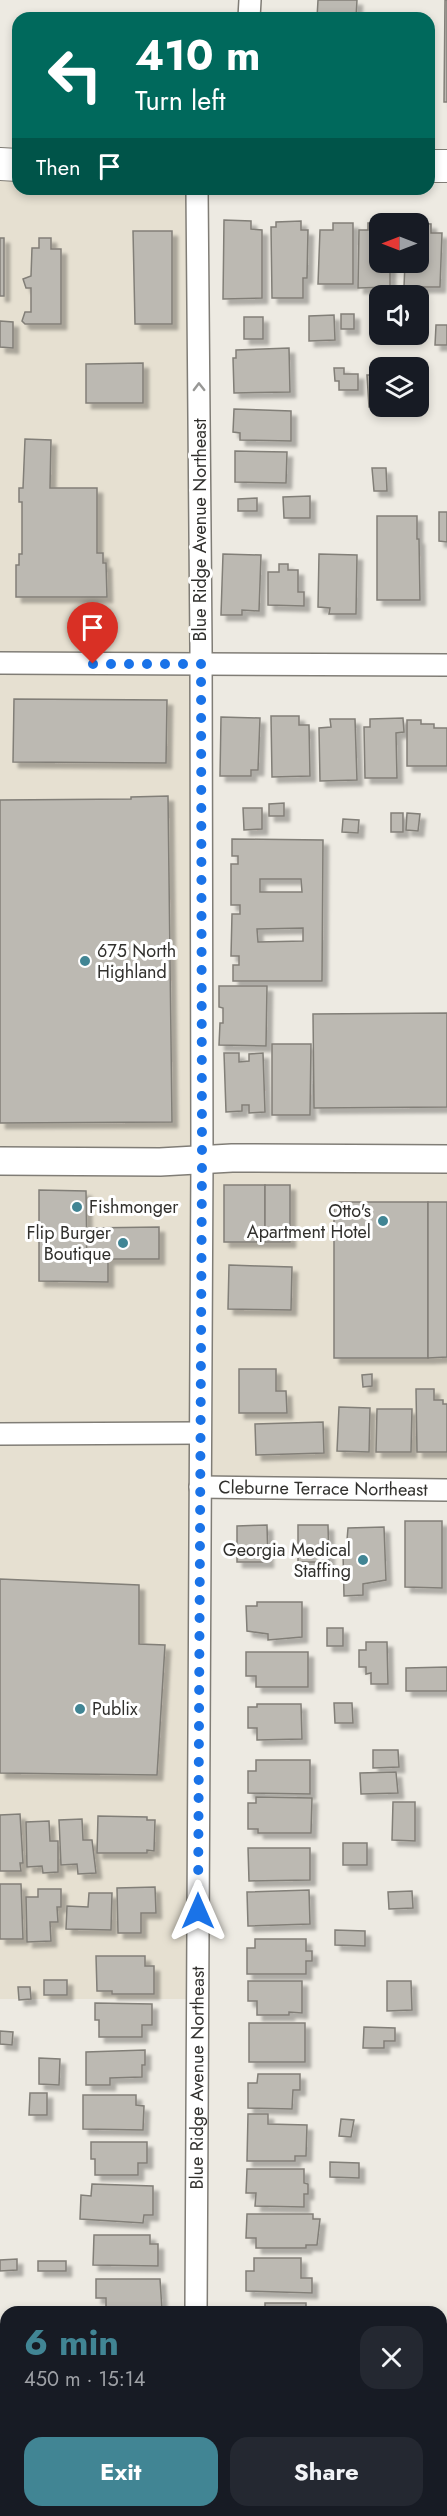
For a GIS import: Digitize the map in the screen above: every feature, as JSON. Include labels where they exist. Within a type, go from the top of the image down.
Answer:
[{"type":"main road","points":[[0,1161],[447,1159]]},
{"type":"street","name":"Blue Ridge Avenue Northeast","points":[[196,2306],[202,1160],[197,195]]},
{"type":"street","points":[[0,663],[447,665]]},
{"type":"street","points":[[0,1434],[200,1433]]},
{"type":"street","name":"Cleburne Terrace Northeast","points":[[200,1488],[447,1490]]},
{"type":"shaded area","points":[[0,164],[12,164],[12,195],[197,195],[191,1155],[447,1152],[447,1492],[203,1492],[198,1999],[0,1999]]},
{"type":"building","points":[[318,0],[357,0],[356,12],[317,12]]},
{"type":"building","points":[[445,0],[447,0],[447,102],[444,102]]},
{"type":"building","points":[[224,220],[251,221],[251,229],[262,230],[262,298],[223,299]]},
{"type":"building","points":[[301,221],[301,230],[308,230],[307,278],[303,278],[303,298],[272,298],[271,227],[276,227],[276,222]]},
{"type":"building","points":[[333,223],[353,223],[353,284],[318,284],[320,230],[333,230]]},
{"type":"building","points":[[369,223],[369,273],[390,273],[390,285],[369,285],[369,288],[358,288],[359,230],[368,230]]},
{"type":"building","points":[[429,224],[431,224],[431,233],[442,233],[440,287],[404,285],[405,273],[429,273]]},
{"type":"building","points":[[133,231],[172,231],[172,324],[135,324]]},
{"type":"building","points":[[0,238],[4,238],[4,296],[0,296]]},
{"type":"building","points":[[39,238],[51,238],[51,249],[61,249],[61,324],[25,324],[22,321],[25,312],[31,312],[31,288],[26,288],[23,279],[31,276],[32,248],[39,248]]},
{"type":"building","points":[[341,314],[354,314],[354,329],[341,329]]},
{"type":"building","points":[[334,315],[335,340],[309,341],[309,316]]},
{"type":"building","points":[[244,317],[263,317],[263,339],[244,339]]},
{"type":"building","points":[[0,321],[13,322],[13,348],[0,347]]},
{"type":"building","points":[[436,325],[447,325],[447,345],[435,345]]},
{"type":"building","points":[[289,348],[290,392],[234,393],[233,358],[236,358],[236,350]]},
{"type":"building","points":[[143,363],[143,403],[86,403],[86,364]]},
{"type":"building","points":[[334,368],[344,368],[344,374],[358,374],[358,390],[339,390],[339,381],[335,381]]},
{"type":"building","points":[[367,375],[369,375],[369,407]]},
{"type":"building","points":[[234,409],[291,411],[291,441],[240,440],[240,433],[233,432]]},
{"type":"building","points":[[25,439],[51,440],[50,488],[97,488],[97,553],[103,553],[103,563],[106,563],[107,597],[16,597],[16,565],[19,565],[19,554],[22,554],[22,502],[19,502],[19,488],[23,488]]},
{"type":"building","points":[[235,451],[287,452],[286,483],[235,482]]},
{"type":"building","points":[[372,468],[386,468],[387,491],[374,491]]},
{"type":"building","points":[[310,496],[310,518],[284,518],[283,497]]},
{"type":"building","points":[[257,498],[257,511],[238,511],[238,499]]},
{"type":"building","points":[[439,512],[447,512],[447,542],[439,541]]},
{"type":"building","points":[[377,516],[417,516],[420,600],[377,600]]},
{"type":"building","points":[[223,554],[261,555],[259,611],[242,610],[242,615],[221,615]]},
{"type":"building","points":[[319,554],[357,555],[356,614],[329,614],[330,608],[318,607]]},
{"type":"building","points":[[279,564],[288,564],[288,570],[298,570],[298,592],[304,592],[304,606],[268,605],[268,572],[279,572]]},
{"type":"building","points":[[14,699],[167,700],[166,763],[13,762]]},
{"type":"building","points":[[271,716],[299,716],[299,725],[309,725],[310,776],[272,777]]},
{"type":"building","points":[[221,717],[260,718],[258,770],[251,770],[251,776],[220,776]]},
{"type":"building","points":[[403,718],[404,732],[396,733],[397,778],[365,778],[364,727],[370,727],[370,719]]},
{"type":"building","points":[[330,719],[355,719],[357,780],[320,781],[319,728],[331,727]]},
{"type":"building","points":[[407,720],[421,720],[421,724],[434,724],[434,728],[447,728],[447,766],[407,766]]},
{"type":"building","name":"675 North Highland","points":[[168,796],[172,1122],[0,1123],[0,800],[131,799],[131,797]]},
{"type":"building","points":[[284,803],[284,816],[269,816],[269,804]]},
{"type":"building","points":[[243,808],[262,808],[262,829],[244,830]]},
{"type":"building","points":[[391,813],[403,813],[403,832],[391,832]]},
{"type":"building","points":[[407,813],[420,814],[418,831],[406,830]]},
{"type":"building","points":[[343,819],[359,820],[358,833],[342,832]]},
{"type":"building","points":[[232,839],[323,840],[322,981],[233,981],[233,965],[239,965],[239,956],[231,956],[232,914],[240,914],[240,905],[231,905],[231,864],[238,864],[238,856],[232,856]],"holes":[[[260,879],[301,879],[302,892],[260,892]],[[303,928],[303,941],[258,942],[257,929]]]},
{"type":"building","points":[[219,986],[267,986],[266,1046],[219,1045],[223,1008],[219,1007]]},
{"type":"building","points":[[447,1013],[447,1107],[314,1108],[313,1014]]},
{"type":"building","points":[[272,1044],[311,1044],[310,1115],[272,1115]]},
{"type":"building","points":[[224,1053],[239,1053],[239,1062],[249,1061],[249,1054],[263,1053],[265,1112],[249,1113],[249,1105],[242,1105],[242,1111],[226,1112]]},
{"type":"building","points":[[224,1185],[265,1185],[265,1242],[224,1242]]},
{"type":"building","points":[[265,1185],[290,1185],[290,1242],[265,1242]]},
{"type":"building","points":[[39,1190],[86,1191],[87,1259],[108,1259],[108,1282],[39,1281]]},
{"type":"building","points":[[334,1202],[428,1202],[428,1358],[334,1358]]},
{"type":"building","points":[[428,1202],[447,1202],[447,1357],[428,1358]]},
{"type":"building","name":"Flip Burger Boutique","points":[[159,1227],[159,1259],[87,1259],[86,1228]]},
{"type":"building","points":[[229,1265],[292,1267],[291,1310],[228,1309]]},
{"type":"building","points":[[239,1369],[276,1369],[276,1391],[286,1391],[287,1413],[239,1413]]},
{"type":"building","points":[[372,1374],[372,1386],[363,1387],[362,1375]]},
{"type":"building","points":[[416,1389],[434,1389],[434,1400],[443,1400],[443,1404],[447,1404],[447,1452],[417,1452]]},
{"type":"building","points":[[339,1407],[370,1408],[369,1452],[337,1451]]},
{"type":"building","points":[[377,1409],[412,1409],[411,1452],[376,1452]]},
{"type":"building","points":[[323,1422],[324,1453],[256,1455],[255,1424]]},
{"type":"building","points":[[405,1521],[442,1521],[442,1588],[405,1587]]},
{"type":"building","points":[[267,1525],[268,1562],[237,1562],[237,1526]]},
{"type":"building","points":[[298,1525],[328,1525],[329,1562],[298,1562]]},
{"type":"building","points":[[384,1527],[386,1580],[363,1584],[363,1595],[344,1596],[343,1552],[346,1552],[348,1528]]},
{"type":"building","name":"Publix","points":[[0,1579],[139,1585],[139,1644],[165,1645],[157,1775],[0,1773]]},
{"type":"building","points":[[257,1602],[302,1602],[302,1637],[268,1640],[268,1634],[247,1631],[246,1606],[257,1606]]},
{"type":"building","points":[[327,1628],[343,1628],[343,1646],[327,1646]]},
{"type":"building","points":[[366,1642],[387,1642],[388,1684],[371,1684],[371,1673],[366,1674],[366,1667],[359,1667],[359,1650],[366,1650]]},
{"type":"building","points":[[246,1652],[308,1652],[308,1687],[256,1687],[256,1676],[246,1676]]},
{"type":"building","points":[[447,1667],[447,1691],[406,1691],[406,1668]]},
{"type":"building","points":[[334,1703],[352,1703],[353,1723],[335,1723]]},
{"type":"building","points":[[257,1704],[301,1704],[302,1739],[257,1740],[257,1728],[248,1728],[248,1707],[257,1707]]},
{"type":"building","points":[[373,1750],[398,1750],[399,1767],[373,1768]]},
{"type":"building","points":[[256,1760],[310,1760],[310,1794],[248,1793],[248,1771],[256,1771]]},
{"type":"building","points":[[396,1772],[398,1793],[361,1794],[360,1773]]},
{"type":"building","points":[[256,1797],[312,1798],[311,1833],[258,1833],[258,1829],[248,1829],[248,1803],[256,1803]]},
{"type":"building","points":[[393,1802],[415,1802],[415,1841],[392,1840]]},
{"type":"building","points":[[20,1814],[23,1863],[20,1863],[21,1871],[0,1871],[0,1815]]},
{"type":"building","points":[[98,1816],[147,1817],[147,1820],[155,1820],[154,1851],[97,1853]]},
{"type":"building","points":[[82,1819],[83,1840],[92,1840],[96,1873],[78,1874],[77,1864],[61,1865],[59,1820]]},
{"type":"building","points":[[49,1821],[50,1841],[58,1841],[58,1872],[43,1873],[42,1866],[27,1867],[26,1822]]},
{"type":"building","points":[[343,1843],[367,1843],[367,1865],[343,1865]]},
{"type":"building","points":[[248,1848],[310,1848],[310,1880],[249,1881]]},
{"type":"building","points":[[0,1884],[21,1884],[23,1939],[0,1939]]},
{"type":"building","points":[[155,1887],[156,1913],[141,1913],[141,1933],[118,1933],[117,1888]]},
{"type":"building","points":[[38,1889],[61,1889],[61,1907],[57,1907],[58,1922],[50,1922],[51,1941],[27,1942],[26,1897],[38,1897]]},
{"type":"building","points":[[309,1890],[310,1924],[248,1926],[247,1892]]},
{"type":"building","points":[[412,1891],[413,1908],[389,1909],[388,1892]]},
{"type":"building","points":[[89,1893],[112,1893],[111,1930],[66,1929],[67,1906],[88,1907]]},
{"type":"building","points":[[335,1930],[365,1931],[365,1946],[335,1945]]},
{"type":"building","points":[[255,1939],[306,1939],[306,1951],[312,1951],[312,1961],[306,1961],[306,1974],[247,1974],[247,1948],[255,1948]]},
{"type":"building","points":[[96,1956],[145,1956],[145,1966],[154,1966],[154,1994],[112,1994],[112,1991],[97,1991]]},
{"type":"building","points":[[44,1980],[67,1980],[67,1995],[44,1995]]},
{"type":"building","points":[[248,1981],[302,1981],[302,2013],[257,2015],[257,2001],[248,2001]]},
{"type":"building","points":[[387,1981],[411,1981],[412,2010],[387,2011]]},
{"type":"building","points":[[18,1987],[30,1987],[31,1999],[19,2000]]},
{"type":"building","points":[[95,2003],[152,2004],[152,2025],[142,2025],[142,2037],[99,2037],[99,2020],[95,2020]]},
{"type":"building","points":[[249,2023],[305,2023],[305,2062],[249,2062]]},
{"type":"building","points":[[364,2027],[395,2028],[395,2041],[384,2041],[384,2048],[363,2048]]},
{"type":"building","points":[[0,2031],[13,2032],[12,2045],[0,2044]]},
{"type":"building","points":[[145,2050],[142,2077],[110,2078],[110,2085],[86,2085],[86,2052]]},
{"type":"building","points":[[39,2058],[60,2059],[59,2085],[39,2084]]},
{"type":"building","points":[[258,2074],[300,2074],[300,2090],[293,2090],[292,2109],[248,2108],[248,2083],[257,2083]]},
{"type":"building","points":[[30,2093],[47,2093],[47,2115],[29,2115]]},
{"type":"building","points":[[83,2095],[136,2095],[136,2105],[144,2106],[143,2130],[83,2129]]},
{"type":"building","points":[[248,2114],[268,2114],[268,2124],[307,2125],[306,2156],[295,2156],[295,2161],[247,2161]]},
{"type":"building","points":[[341,2119],[354,2120],[351,2137],[339,2136]]},
{"type":"building","points":[[91,2142],[147,2142],[147,2163],[138,2163],[138,2175],[95,2175],[95,2159],[91,2159]]},
{"type":"building","points":[[330,2162],[359,2163],[359,2178],[330,2177]]},
{"type":"building","points":[[247,2169],[304,2169],[304,2183],[308,2184],[308,2194],[304,2194],[304,2207],[255,2206],[256,2193],[246,2193]]},
{"type":"building","points":[[92,2184],[153,2186],[153,2215],[144,2215],[143,2223],[80,2219],[81,2195],[91,2196]]},
{"type":"building","points":[[247,2214],[313,2214],[313,2219],[320,2219],[317,2245],[306,2245],[306,2248],[256,2248],[256,2238],[246,2238]]},
{"type":"building","points":[[94,2235],[150,2235],[150,2244],[158,2244],[158,2266],[93,2265]]},
{"type":"building","points":[[254,2258],[301,2258],[301,2278],[312,2278],[312,2293],[246,2291],[246,2271],[254,2271]]},
{"type":"building","points":[[17,2259],[17,2270],[0,2271],[0,2260]]},
{"type":"building","points":[[38,2261],[66,2261],[66,2271],[38,2271]]},
{"type":"building","points":[[96,2279],[160,2279],[162,2306],[106,2306],[106,2298],[96,2298]]},
{"type":"building","points":[[265,2303],[306,2303],[306,2306],[265,2306]]},
{"type":"place","name":"675 North Highland","points":[[85,961]]},
{"type":"place","name":"Fishmonger","points":[[77,1207]]},
{"type":"place","name":"Otto's Apartment Hotel","points":[[383,1221]]},
{"type":"place","name":"Flip Burger Boutique","points":[[123,1243]]},
{"type":"place","name":"Georgia Medical Staffing","points":[[363,1560]]},
{"type":"place","name":"Publix","points":[[80,1709]]},
{"type":"route","points":[[93,664],[201,664],[202,1160],[198,1911]]}]
